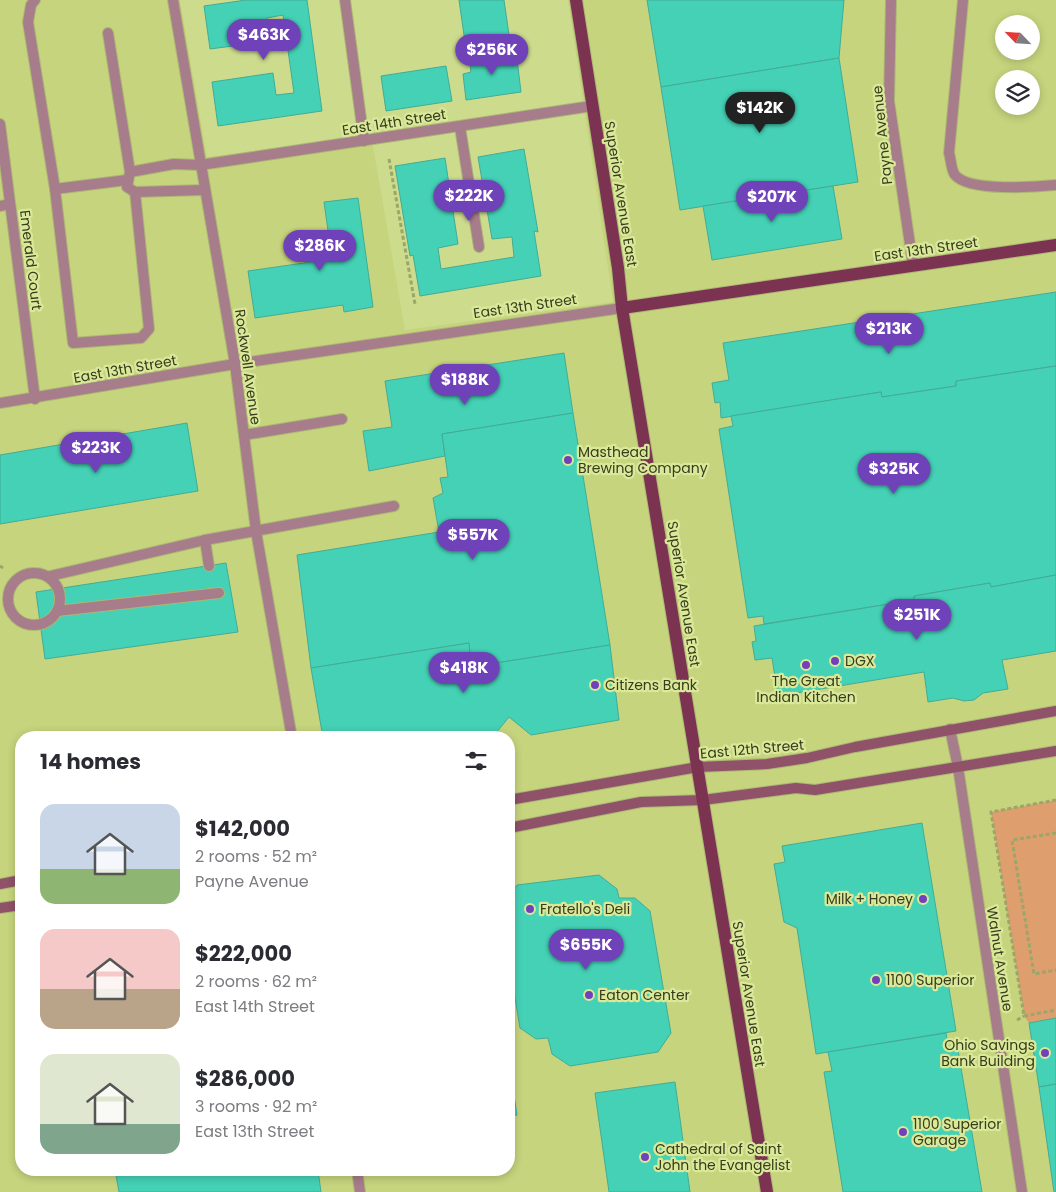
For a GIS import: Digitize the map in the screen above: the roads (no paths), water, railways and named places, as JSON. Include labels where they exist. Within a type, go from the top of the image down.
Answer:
[{"type":"main road","name":"Superior Avenue East","points":[[576,0],[618,268],[622,308],[767,1192]]},
{"type":"main road","name":"East 13th Street","points":[[622,308],[1056,245]]},
{"type":"main road","name":"East 12th Street","points":[[515,799],[698,768],[767,764],[807,758],[855,746],[1056,711]]},
{"type":"main road","points":[[515,827],[641,802],[703,800],[796,788],[815,790],[1056,751]]},
{"type":"main road","points":[[0,884],[15,881]]},
{"type":"main road","points":[[0,908],[15,906]]},
{"type":"street","points":[[35,0],[28,22],[55,189],[73,343],[141,338],[149,330],[135,192]]},
{"type":"street","name":"Rockwell Avenue","points":[[173,0],[235,364],[256,530],[291,731]]},
{"type":"street","points":[[345,0],[364,141]]},
{"type":"street","name":"Payne Avenue","points":[[890,0],[889,101],[913,266]]},
{"type":"street","points":[[963,0],[949,152],[954,175],[962,181],[974,185],[1033,188],[1056,185]]},
{"type":"street","points":[[108,33],[128,176],[127,187],[135,192],[204,190]]},
{"type":"street","name":"East 14th Street","points":[[55,189],[128,176],[174,164],[200,165],[592,106]]},
{"type":"street","name":"Emerald Court","points":[[0,124],[5,205],[35,399]]},
{"type":"street","points":[[460,126],[479,247]]},
{"type":"street","name":"East 13th Street","points":[[0,403],[35,399],[235,364],[622,308]]},
{"type":"street","points":[[244,435],[342,419]]},
{"type":"street","points":[[50,576],[60,598],[57,611],[50,620],[41,626],[24,624],[16,619],[8,603],[11,585],[17,578],[33,572],[50,576],[205,540],[394,506]]},
{"type":"street","points":[[205,540],[209,566]]},
{"type":"street","points":[[57,611],[219,593]]},
{"type":"street","name":"Walnut Avenue","points":[[950,729],[958,766],[1022,1192]]},
{"type":"street","points":[[358,1176],[360,1192]]},
{"type":"place","name":"Masthead Brewing Company","points":[[568,460]]},
{"type":"place","name":"DGX","points":[[835,661]]},
{"type":"place","name":"The Great Indian Kitchen","points":[[806,665]]},
{"type":"place","name":"Citizens Bank","points":[[595,685]]},
{"type":"place","name":"Milk + Honey","points":[[923,899]]},
{"type":"place","name":"Fratello's Deli","points":[[530,909]]},
{"type":"place","name":"1100 Superior","points":[[876,980]]},
{"type":"place","name":"Eaton Center","points":[[589,995]]},
{"type":"place","name":"Ohio Savings Bank Building","points":[[1045,1053]]},
{"type":"place","name":"1100 Superior Garage","points":[[903,1132]]},
{"type":"place","name":"Cathedral of Saint John the Evangelist","points":[[645,1157]]}]
